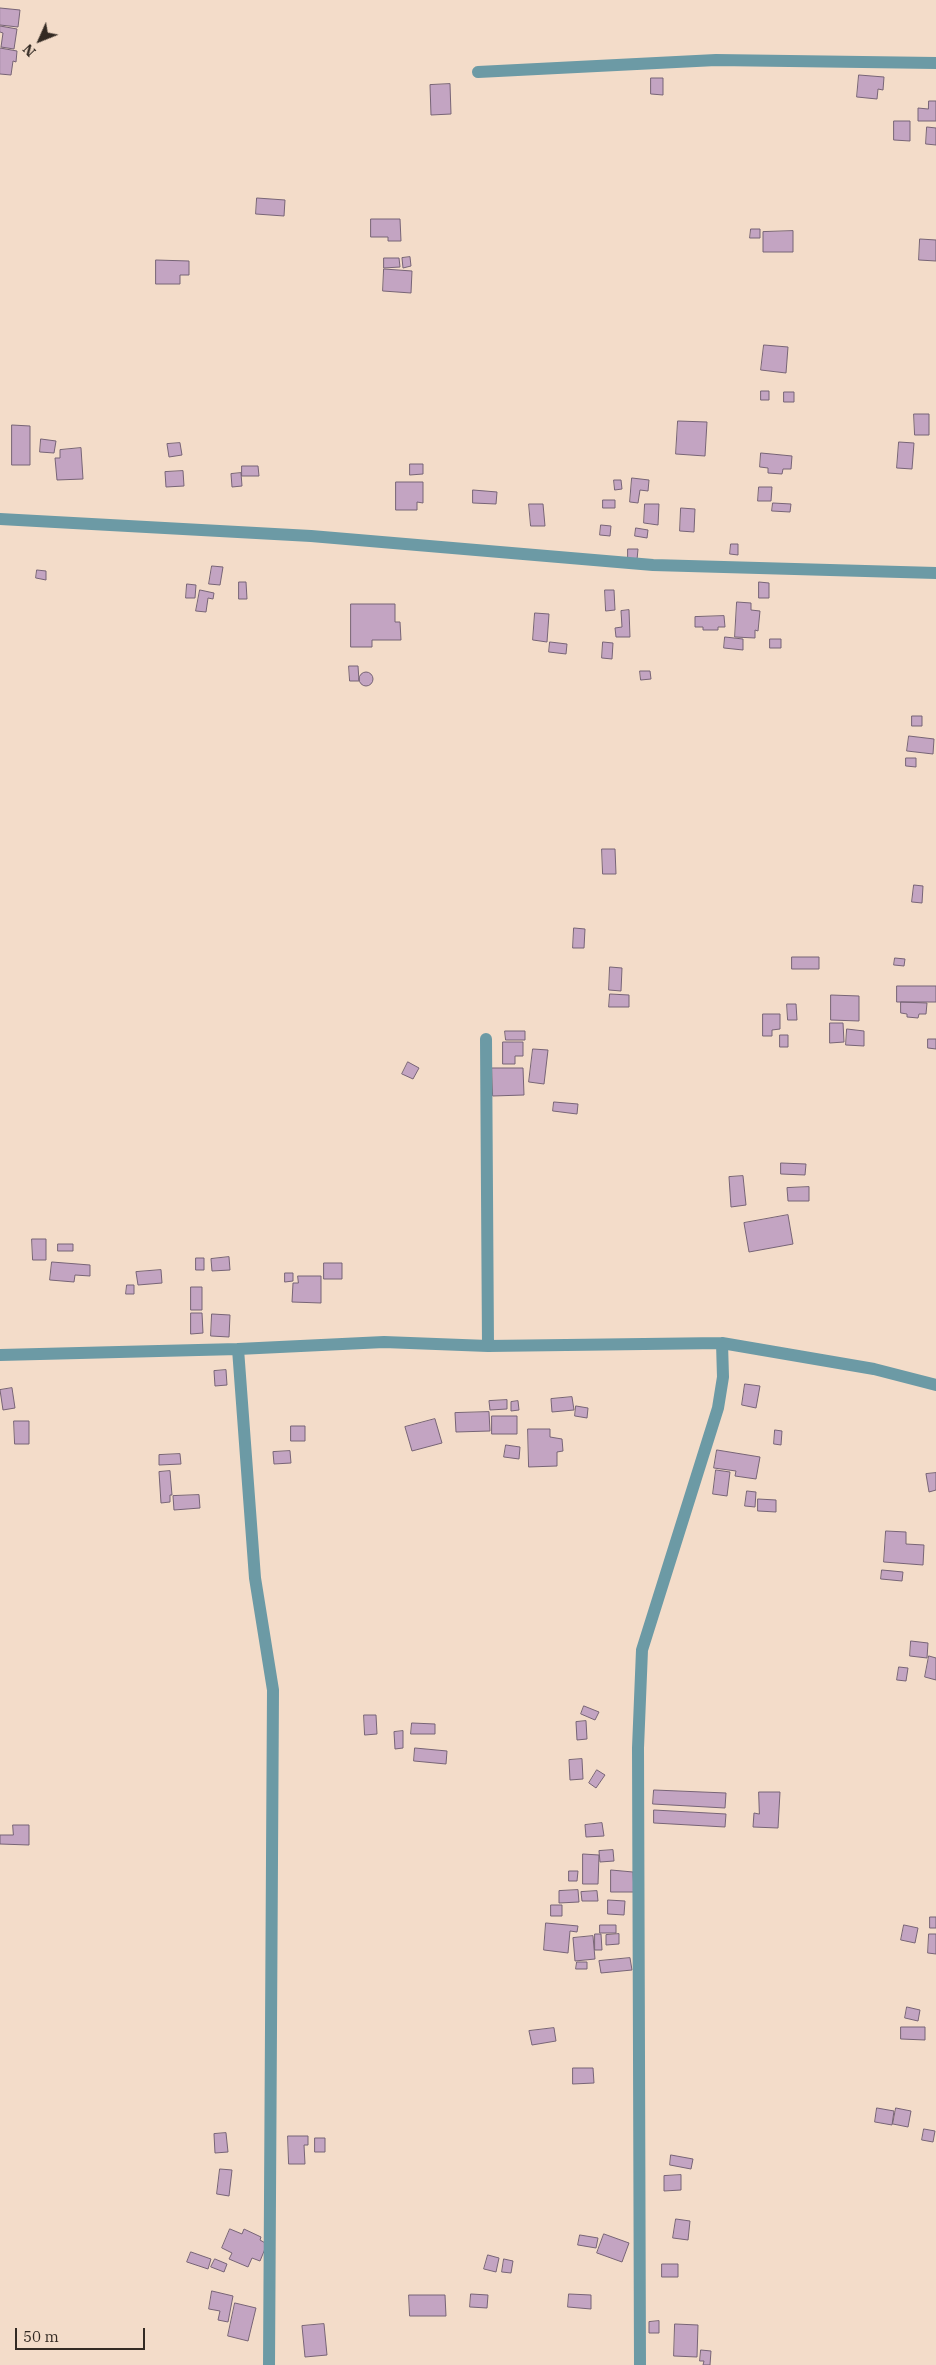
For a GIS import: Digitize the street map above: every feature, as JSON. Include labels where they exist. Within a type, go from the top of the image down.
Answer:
[{"type":"street","points":[[478,72],[716,60],[936,63]]},
{"type":"street","points":[[0,519],[311,536],[653,564],[936,573]]},
{"type":"street","points":[[486,1040],[488,1346]]},
{"type":"street","points":[[0,1354],[238,1349],[384,1342],[488,1346],[722,1342],[874,1369],[936,1385]]},
{"type":"street","points":[[640,2365],[638,1748],[642,1650],[718,1408],[723,1377],[722,1342]]},
{"type":"street","points":[[238,1349],[256,1578],[273,1690],[269,2365]]},
{"type":"building","points":[[0,8],[20,10],[18,27],[0,25]]},
{"type":"building","points":[[0,26],[17,29],[14,49],[1,47],[3,33],[0,32]]},
{"type":"building","points":[[0,48],[17,51],[16,62],[13,61],[11,75],[0,74]]},
{"type":"building","points":[[859,75],[884,77],[883,90],[878,89],[877,99],[857,97]]},
{"type":"building","points":[[651,78],[663,78],[663,95],[651,94]]},
{"type":"building","points":[[450,84],[451,114],[431,115],[430,85]]},
{"type":"building","points":[[929,101],[936,101],[936,121],[918,121],[918,108],[928,109]]},
{"type":"building","points":[[894,121],[910,121],[910,141],[894,140]]},
{"type":"building","points":[[927,127],[936,128],[936,145],[926,144]]},
{"type":"building","points":[[257,198],[285,200],[284,216],[256,214]]},
{"type":"building","points":[[371,219],[400,219],[401,241],[388,241],[388,237],[371,237]]},
{"type":"building","points":[[751,229],[760,229],[760,238],[750,238]]},
{"type":"building","points":[[793,231],[793,252],[763,252],[763,232]]},
{"type":"building","points":[[920,239],[936,240],[936,261],[919,260]]},
{"type":"building","points":[[410,257],[411,266],[403,268],[402,258]]},
{"type":"building","points":[[384,258],[399,258],[400,267],[384,268]]},
{"type":"building","points":[[156,260],[189,261],[189,275],[180,275],[180,284],[156,284]]},
{"type":"building","points":[[384,269],[412,271],[411,293],[383,291]]},
{"type":"building","points":[[764,345],[788,347],[786,373],[761,370]]},
{"type":"building","points":[[761,391],[769,391],[769,400],[761,400]]},
{"type":"building","points":[[784,392],[794,392],[794,402],[784,402]]},
{"type":"building","points":[[914,414],[929,414],[929,435],[915,435]]},
{"type":"building","points":[[678,421],[707,422],[705,456],[676,454]]},
{"type":"building","points":[[12,425],[30,426],[30,465],[12,465]]},
{"type":"building","points":[[41,439],[56,441],[54,453],[40,452]]},
{"type":"building","points":[[899,442],[914,443],[912,469],[897,468]]},
{"type":"building","points":[[180,443],[182,455],[169,457],[167,444]]},
{"type":"building","points":[[81,448],[83,479],[57,480],[55,458],[60,458],[60,450]]},
{"type":"building","points":[[761,453],[792,456],[791,469],[783,469],[782,474],[768,473],[768,468],[760,467]]},
{"type":"building","points":[[410,464],[423,464],[423,474],[410,475]]},
{"type":"building","points":[[242,466],[258,466],[259,476],[242,476]]},
{"type":"building","points":[[183,471],[184,486],[166,487],[165,472]]},
{"type":"building","points":[[241,473],[242,486],[232,487],[231,474]]},
{"type":"building","points":[[632,478],[649,480],[648,491],[640,490],[638,503],[630,502]]},
{"type":"building","points":[[614,480],[621,480],[622,489],[615,490]]},
{"type":"building","points":[[396,482],[423,482],[423,503],[417,502],[417,510],[396,510]]},
{"type":"building","points":[[759,487],[772,487],[771,501],[758,501]]},
{"type":"building","points":[[473,490],[497,492],[496,504],[473,503]]},
{"type":"building","points":[[603,500],[615,500],[615,508],[603,508]]},
{"type":"building","points":[[773,503],[791,504],[790,512],[772,511]]},
{"type":"building","points":[[529,504],[543,504],[545,526],[531,526]]},
{"type":"building","points":[[645,504],[659,504],[658,525],[644,523]]},
{"type":"building","points":[[681,508],[695,509],[694,532],[680,531]]},
{"type":"building","points":[[601,525],[611,526],[610,536],[600,535]]},
{"type":"building","points":[[636,528],[648,530],[647,538],[635,536]]},
{"type":"building","points":[[731,544],[738,544],[738,555],[730,554]]},
{"type":"building","points":[[628,549],[638,549],[637,560],[628,559]]},
{"type":"building","points":[[212,566],[223,567],[220,585],[209,584]]},
{"type":"building","points":[[37,570],[46,571],[46,580],[36,578]]},
{"type":"building","points":[[239,582],[246,582],[247,599],[239,599]]},
{"type":"building","points":[[759,582],[769,583],[769,598],[759,598]]},
{"type":"building","points":[[187,584],[196,585],[195,598],[186,598]]},
{"type":"building","points":[[200,590],[214,593],[213,599],[208,598],[206,612],[196,611]]},
{"type":"building","points":[[605,590],[614,590],[615,610],[606,611]]},
{"type":"building","points":[[737,602],[751,603],[751,610],[760,611],[758,631],[755,630],[755,638],[735,637]]},
{"type":"building","points":[[351,604],[395,604],[395,622],[400,622],[401,640],[372,640],[372,647],[351,647]]},
{"type":"building","points":[[629,610],[630,637],[616,637],[615,628],[622,627],[621,611]]},
{"type":"building","points":[[535,613],[549,614],[547,642],[533,640]]},
{"type":"building","points":[[724,616],[725,627],[718,627],[718,630],[703,630],[703,627],[695,627],[695,617]]},
{"type":"building","points":[[725,637],[743,639],[743,650],[724,648]]},
{"type":"building","points":[[770,639],[781,639],[781,648],[770,648]]},
{"type":"building","points":[[550,642],[567,644],[566,654],[549,652]]},
{"type":"building","points":[[603,642],[613,643],[612,659],[602,658]]},
{"type":"building","points":[[349,666],[358,666],[359,681],[350,681]]},
{"type":"building","points":[[640,671],[650,671],[651,679],[641,680]]},
{"type":"building","points":[[366,672],[371,674],[373,679],[371,684],[366,686],[361,684],[359,679],[361,674]]},
{"type":"building","points":[[912,716],[922,716],[922,726],[912,726]]},
{"type":"building","points":[[909,736],[934,739],[933,754],[907,751]]},
{"type":"building","points":[[906,758],[916,758],[916,767],[906,766]]},
{"type":"building","points":[[602,849],[615,849],[616,874],[603,874]]},
{"type":"building","points":[[914,885],[923,886],[922,903],[912,902]]},
{"type":"building","points":[[574,928],[585,929],[584,948],[573,948]]},
{"type":"building","points":[[792,957],[819,957],[819,969],[792,969]]},
{"type":"building","points":[[895,958],[905,959],[904,966],[894,965]]},
{"type":"building","points":[[610,967],[622,968],[621,991],[609,990]]},
{"type":"building","points":[[897,986],[936,986],[936,1002],[897,1002]]},
{"type":"building","points":[[610,994],[629,995],[629,1007],[609,1007]]},
{"type":"building","points":[[831,995],[859,996],[859,1021],[831,1020]]},
{"type":"building","points":[[901,1002],[927,1003],[926,1014],[919,1014],[918,1018],[907,1017],[907,1014],[901,1013]]},
{"type":"building","points":[[787,1004],[796,1004],[797,1020],[788,1020]]},
{"type":"building","points":[[763,1014],[780,1014],[780,1029],[772,1030],[772,1036],[763,1036]]},
{"type":"building","points":[[830,1023],[843,1023],[844,1042],[830,1043]]},
{"type":"building","points":[[847,1029],[864,1031],[864,1046],[846,1045]]},
{"type":"building","points":[[505,1031],[525,1031],[525,1040],[506,1040]]},
{"type":"building","points":[[780,1035],[788,1035],[788,1047],[780,1047]]},
{"type":"building","points":[[928,1039],[936,1039],[936,1049],[928,1048]]},
{"type":"building","points":[[503,1042],[523,1042],[523,1056],[515,1056],[515,1064],[503,1064]]},
{"type":"building","points":[[533,1049],[548,1050],[544,1084],[529,1082]]},
{"type":"building","points":[[408,1062],[419,1068],[413,1079],[402,1074]]},
{"type":"building","points":[[492,1068],[523,1068],[524,1095],[493,1096]]},
{"type":"building","points":[[554,1102],[578,1104],[577,1114],[553,1111]]},
{"type":"building","points":[[781,1163],[806,1164],[805,1175],[781,1174]]},
{"type":"building","points":[[743,1176],[746,1205],[731,1207],[729,1177]]},
{"type":"building","points":[[809,1187],[809,1201],[788,1201],[787,1188]]},
{"type":"building","points":[[788,1215],[793,1244],[749,1252],[744,1223]]},
{"type":"building","points":[[32,1239],[46,1239],[46,1260],[33,1260]]},
{"type":"building","points":[[58,1244],[73,1244],[73,1251],[58,1251]]},
{"type":"building","points":[[229,1257],[230,1270],[212,1271],[211,1259]]},
{"type":"building","points":[[196,1258],[204,1258],[204,1270],[196,1270]]},
{"type":"building","points":[[52,1262],[90,1265],[90,1276],[75,1275],[74,1282],[50,1280]]},
{"type":"building","points":[[324,1263],[342,1263],[342,1279],[324,1279]]},
{"type":"building","points":[[161,1270],[162,1283],[138,1285],[136,1272]]},
{"type":"building","points":[[285,1273],[293,1273],[293,1281],[285,1282]]},
{"type":"building","points":[[298,1276],[321,1276],[321,1303],[292,1302],[293,1283],[298,1283]]},
{"type":"building","points":[[127,1285],[134,1285],[134,1294],[126,1294]]},
{"type":"building","points":[[191,1287],[202,1287],[202,1310],[191,1310]]},
{"type":"building","points":[[191,1313],[202,1313],[203,1333],[191,1334]]},
{"type":"building","points":[[212,1314],[230,1315],[229,1337],[211,1336]]},
{"type":"building","points":[[226,1370],[227,1385],[215,1386],[214,1371]]},
{"type":"building","points":[[745,1384],[760,1386],[756,1408],[742,1405]]},
{"type":"building","points":[[12,1388],[15,1408],[3,1410],[0,1390]]},
{"type":"building","points":[[572,1397],[574,1410],[552,1412],[551,1399]]},
{"type":"building","points":[[507,1400],[507,1409],[490,1410],[489,1401]]},
{"type":"building","points":[[518,1401],[519,1410],[511,1411],[511,1402]]},
{"type":"building","points":[[576,1406],[588,1408],[587,1418],[575,1416]]},
{"type":"building","points":[[489,1412],[490,1431],[456,1432],[455,1413]]},
{"type":"building","points":[[492,1416],[517,1416],[517,1434],[492,1434]]},
{"type":"building","points":[[435,1419],[442,1443],[412,1451],[405,1427]]},
{"type":"building","points":[[14,1421],[29,1421],[29,1444],[15,1444]]},
{"type":"building","points":[[291,1426],[305,1426],[305,1441],[291,1441]]},
{"type":"building","points":[[528,1429],[550,1429],[550,1437],[562,1439],[563,1451],[557,1452],[557,1466],[529,1467]]},
{"type":"building","points":[[775,1430],[782,1431],[781,1445],[774,1444]]},
{"type":"building","points":[[506,1445],[520,1447],[519,1459],[504,1457]]},
{"type":"building","points":[[717,1450],[760,1457],[756,1479],[735,1476],[736,1471],[714,1468]]},
{"type":"building","points":[[290,1451],[291,1463],[274,1464],[273,1452]]},
{"type":"building","points":[[180,1454],[181,1464],[159,1465],[159,1455]]},
{"type":"building","points":[[716,1470],[730,1472],[727,1496],[713,1494]]},
{"type":"building","points":[[170,1471],[172,1495],[170,1495],[170,1502],[161,1503],[159,1472]]},
{"type":"building","points":[[936,1473],[936,1490],[929,1492],[926,1474]]},
{"type":"building","points":[[747,1491],[756,1492],[755,1507],[745,1506]]},
{"type":"building","points":[[199,1495],[200,1508],[174,1510],[173,1496]]},
{"type":"building","points":[[758,1499],[776,1500],[776,1512],[758,1511]]},
{"type":"building","points":[[886,1531],[906,1532],[906,1544],[924,1545],[923,1565],[884,1562]]},
{"type":"building","points":[[882,1570],[903,1572],[902,1581],[881,1579]]},
{"type":"building","points":[[911,1641],[928,1643],[927,1658],[910,1656]]},
{"type":"building","points":[[929,1656],[936,1658],[936,1680],[925,1677]]},
{"type":"building","points":[[899,1667],[908,1668],[906,1681],[897,1680]]},
{"type":"building","points":[[584,1706],[599,1712],[595,1720],[581,1714]]},
{"type":"building","points":[[364,1715],[376,1715],[377,1734],[365,1735]]},
{"type":"building","points":[[586,1721],[587,1739],[577,1740],[576,1722]]},
{"type":"building","points":[[412,1723],[435,1724],[435,1734],[411,1734]]},
{"type":"building","points":[[403,1731],[403,1748],[395,1749],[394,1732]]},
{"type":"building","points":[[415,1748],[447,1751],[446,1764],[414,1761]]},
{"type":"building","points":[[582,1759],[583,1779],[570,1780],[569,1760]]},
{"type":"building","points":[[597,1770],[605,1775],[596,1788],[589,1783]]},
{"type":"building","points":[[654,1790],[726,1793],[725,1808],[653,1804]]},
{"type":"building","points":[[759,1792],[780,1792],[778,1828],[753,1827],[754,1813],[759,1814]]},
{"type":"building","points":[[654,1810],[726,1814],[725,1827],[654,1823]]},
{"type":"building","points":[[602,1823],[604,1836],[586,1837],[585,1825]]},
{"type":"building","points":[[13,1825],[29,1825],[29,1845],[0,1844],[0,1835],[13,1835]]},
{"type":"building","points":[[613,1850],[614,1861],[600,1862],[599,1851]]},
{"type":"building","points":[[583,1854],[599,1855],[598,1884],[583,1884]]},
{"type":"building","points":[[611,1870],[633,1872],[634,1892],[611,1892]]},
{"type":"building","points":[[569,1871],[578,1871],[577,1881],[569,1881]]},
{"type":"building","points":[[578,1890],[579,1902],[559,1903],[559,1891]]},
{"type":"building","points":[[597,1891],[598,1901],[582,1901],[581,1892]]},
{"type":"building","points":[[608,1900],[625,1901],[624,1915],[608,1914]]},
{"type":"building","points":[[551,1905],[562,1905],[562,1916],[551,1916]]},
{"type":"building","points":[[930,1917],[936,1917],[936,1928],[930,1928]]},
{"type":"building","points":[[546,1923],[578,1926],[577,1932],[570,1931],[568,1953],[544,1950]]},
{"type":"building","points":[[600,1925],[616,1925],[616,1933],[600,1933]]},
{"type":"building","points":[[904,1925],[918,1928],[915,1943],[901,1940]]},
{"type":"building","points":[[595,1934],[601,1934],[602,1950],[595,1950]]},
{"type":"building","points":[[619,1934],[619,1944],[606,1945],[606,1935]]},
{"type":"building","points":[[929,1934],[936,1934],[936,1954],[928,1953]]},
{"type":"building","points":[[593,1936],[595,1959],[575,1961],[573,1938]]},
{"type":"building","points":[[630,1958],[632,1970],[601,1973],[599,1961]]},
{"type":"building","points":[[577,1962],[587,1962],[587,1969],[576,1969]]},
{"type":"building","points":[[907,2007],[920,2010],[918,2021],[905,2018]]},
{"type":"building","points":[[901,2027],[925,2027],[925,2040],[901,2039]]},
{"type":"building","points":[[554,2028],[556,2041],[532,2045],[529,2031]]},
{"type":"building","points":[[573,2068],[593,2068],[594,2083],[573,2084]]},
{"type":"building","points":[[877,2108],[894,2111],[892,2125],[875,2122]]},
{"type":"building","points":[[896,2108],[911,2111],[908,2127],[893,2124]]},
{"type":"building","points":[[924,2129],[935,2131],[933,2142],[922,2140]]},
{"type":"building","points":[[226,2133],[228,2152],[215,2153],[214,2134]]},
{"type":"building","points":[[288,2136],[308,2136],[308,2145],[304,2145],[305,2164],[289,2164]]},
{"type":"building","points":[[315,2138],[325,2138],[325,2152],[315,2152]]},
{"type":"building","points":[[671,2155],[693,2159],[691,2169],[670,2165]]},
{"type":"building","points":[[220,2169],[232,2170],[229,2196],[217,2194]]},
{"type":"building","points":[[681,2175],[681,2190],[664,2191],[664,2176]]},
{"type":"building","points":[[676,2219],[690,2221],[688,2240],[673,2238]]},
{"type":"building","points":[[230,2229],[242,2234],[244,2229],[261,2237],[260,2240],[267,2244],[260,2261],[252,2258],[248,2267],[229,2259],[232,2253],[222,2248]]},
{"type":"building","points":[[604,2234],[629,2243],[622,2262],[597,2253]]},
{"type":"building","points":[[580,2235],[598,2238],[596,2248],[578,2245]]},
{"type":"building","points":[[191,2252],[211,2259],[208,2269],[187,2262]]},
{"type":"building","points":[[488,2255],[499,2258],[496,2272],[484,2269]]},
{"type":"building","points":[[215,2259],[227,2264],[224,2272],[211,2267]]},
{"type":"building","points":[[504,2259],[513,2261],[511,2273],[502,2272]]},
{"type":"building","points":[[662,2264],[678,2264],[678,2277],[662,2277]]},
{"type":"building","points":[[212,2291],[233,2296],[228,2322],[218,2320],[220,2311],[209,2309]]},
{"type":"building","points":[[471,2294],[488,2295],[487,2308],[470,2307]]},
{"type":"building","points":[[569,2294],[591,2295],[591,2309],[568,2307]]},
{"type":"building","points":[[409,2295],[445,2295],[446,2316],[410,2316]]},
{"type":"building","points":[[235,2303],[256,2308],[248,2341],[228,2336]]},
{"type":"building","points":[[659,2321],[659,2333],[649,2333],[649,2322]]},
{"type":"building","points":[[324,2324],[327,2355],[305,2357],[302,2326]]},
{"type":"building","points":[[675,2324],[698,2325],[697,2357],[674,2356]]},
{"type":"building","points":[[701,2350],[711,2351],[710,2365],[703,2365],[704,2361],[700,2361]]}]
